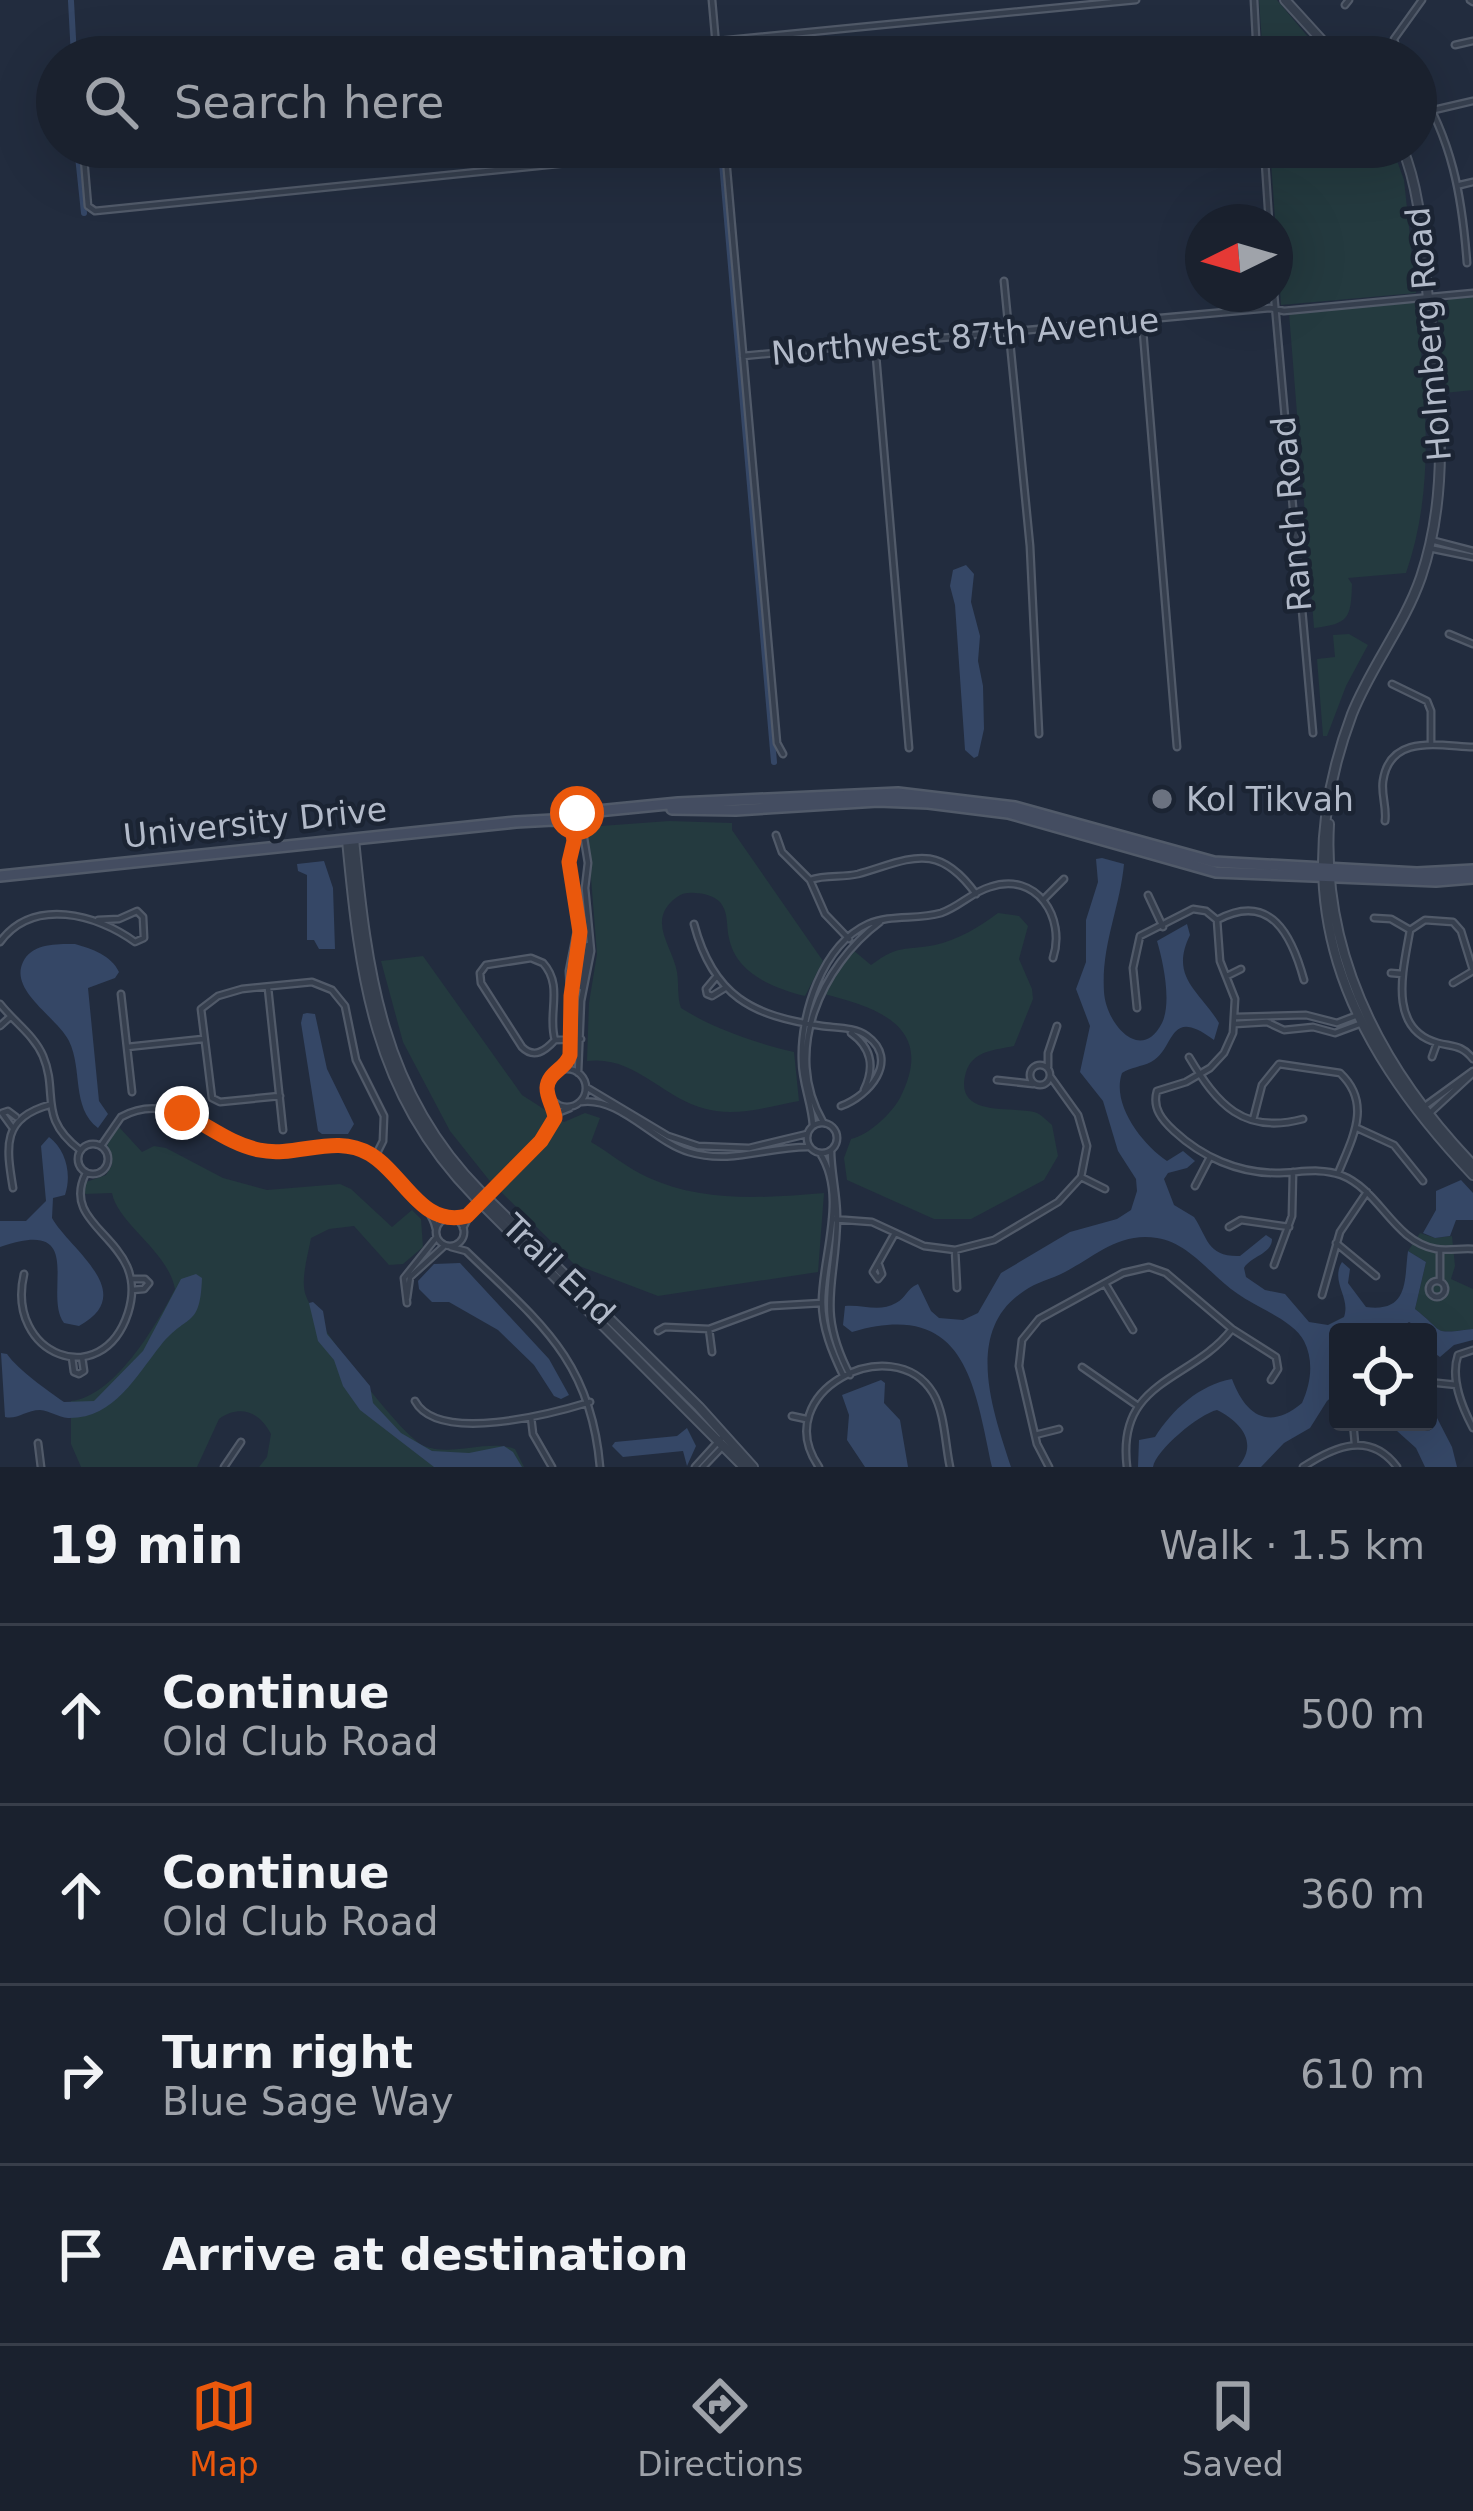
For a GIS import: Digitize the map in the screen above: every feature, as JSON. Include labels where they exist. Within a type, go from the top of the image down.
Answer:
[{"type":"main road","name":"University Drive","points":[[0,876],[516,822],[580,821],[608,811],[643,808],[736,811],[878,801],[974,804],[1072,821],[1215,862],[1325,874]]},
{"type":"main road","points":[[580,821],[583,840]]},
{"type":"main road","points":[[1325,874],[1473,874]]},
{"type":"street","points":[[712,0],[715,36]]},
{"type":"street","points":[[776,36],[1136,0]]},
{"type":"street","points":[[1253,0],[1256,36]]},
{"type":"street","points":[[1285,0],[1317,36]]},
{"type":"street","points":[[1399,36],[1422,0]]},
{"type":"street","points":[[1455,44],[1473,41]]},
{"type":"street","points":[[1437,109],[1473,101]]},
{"type":"street","points":[[1437,119],[1460,185],[1467,263]]},
{"type":"street","points":[[85,168],[90,210],[513,168]]},
{"type":"street","points":[[726,168],[776,737],[783,754]]},
{"type":"street","points":[[1265,168],[1268,204]]},
{"type":"street","name":"Holmberg Road","points":[[1410,168],[1443,442],[1430,544],[1410,604],[1357,702],[1332,790],[1325,874],[1330,931],[1387,1070],[1473,1175]]},
{"type":"street","points":[[1460,185],[1473,182]]},
{"type":"street","points":[[1004,281],[1030,546],[1040,734]]},
{"type":"street","name":"Northwest 87th Avenue","points":[[1293,310],[1473,293]]},
{"type":"street","name":"Northwest 87th Avenue","points":[[742,356],[1235,312]]},
{"type":"street","name":"Ranch Road","points":[[1275,312],[1313,733]]},
{"type":"street","points":[[1142,319],[1177,747]]},
{"type":"street","points":[[875,344],[909,748]]},
{"type":"street","points":[[1430,544],[1468,553]]},
{"type":"street","points":[[1449,634],[1473,643]]},
{"type":"street","points":[[1392,684],[1430,706],[1430,743]]},
{"type":"street","points":[[1384,820],[1388,765],[1409,747],[1430,743],[1473,747]]},
{"type":"street","points":[[571,996],[578,908],[569,862],[580,821]]},
{"type":"street","points":[[776,835],[782,852],[810,880],[825,914],[850,941]]},
{"type":"street","name":"Trail End","points":[[351,839],[365,952],[383,1029],[424,1118],[478,1194],[754,1467]]},
{"type":"street","points":[[581,1001],[590,958],[588,862],[583,840]]},
{"type":"street","points":[[810,880],[854,875],[919,856],[949,864],[976,894]]},
{"type":"street","points":[[1044,899],[1064,879]]},
{"type":"street","points":[[813,1126],[802,1064],[807,1024],[850,941],[881,920],[931,915],[1007,884],[1023,886],[1044,899],[1058,927],[1053,958]]},
{"type":"street","points":[[1148,895],[1163,927]]},
{"type":"street","points":[[578,908],[587,907]]},
{"type":"street","points":[[0,940],[22,922],[49,916],[118,919],[137,910],[143,916],[144,938],[135,942],[98,920]]},
{"type":"street","points":[[1137,1008],[1136,940],[1193,910],[1206,911],[1217,920],[1220,961],[1235,999],[1236,1020],[1224,1053],[1200,1075],[1166,1086],[1155,1095],[1156,1107],[1172,1129],[1210,1157],[1244,1170],[1338,1174],[1367,1192],[1399,1228],[1420,1243],[1440,1250],[1473,1249]]},
{"type":"street","points":[[1217,920],[1244,912],[1278,923],[1293,941],[1304,980]]},
{"type":"street","points":[[1374,918],[1391,919],[1410,930]]},
{"type":"street","points":[[1453,983],[1473,970],[1461,932],[1453,922],[1425,920],[1410,930],[1401,998],[1408,1020],[1422,1035],[1460,1046],[1473,1059]]},
{"type":"street","points":[[589,922],[578,1073],[586,1088],[668,1136],[709,1148],[749,1148],[807,1134],[823,1122]]},
{"type":"street","points":[[555,1118],[548,1082],[564,1069],[570,1055],[569,971],[578,923]]},
{"type":"street","points":[[694,924],[704,956],[725,988],[760,1012],[846,1030],[862,1042],[870,1057],[871,1074],[863,1093],[841,1106]]},
{"type":"street","points":[[0,925],[8,932]]},
{"type":"street","points":[[555,1040],[551,1026],[555,992],[548,967],[531,958],[486,965],[480,973],[483,988],[522,1047],[540,1053],[555,1040],[581,1039]]},
{"type":"street","points":[[1227,976],[1241,969]]},
{"type":"street","points":[[1391,973],[1403,974]]},
{"type":"street","points":[[716,976],[707,994],[725,988]]},
{"type":"street","points":[[574,978],[583,980]]},
{"type":"street","points":[[280,1096],[215,1101],[209,1094],[201,1009],[234,990],[312,982],[332,989],[345,1006],[356,1060],[384,1117],[383,1141],[375,1157]]},
{"type":"street","points":[[268,988],[283,1130]]},
{"type":"street","points":[[121,994],[132,1092]]},
{"type":"street","points":[[0,1004],[41,1052],[49,1105],[61,1131],[80,1150]]},
{"type":"street","points":[[1236,1020],[1306,1015],[1337,1024],[1362,1018]]},
{"type":"street","points":[[0,1026],[10,1017]]},
{"type":"street","points":[[1236,1020],[1267,1022],[1290,1031],[1313,1027],[1336,1033],[1362,1018]]},
{"type":"street","points":[[807,1024],[809,1079],[823,1122],[837,1134],[831,1150],[835,1219],[825,1303],[847,1376]]},
{"type":"street","points":[[1038,1085],[1031,1078],[1048,1053],[1057,1027]]},
{"type":"street","points":[[127,1047],[203,1039]]},
{"type":"street","points":[[1432,1057],[1437,1043]]},
{"type":"street","points":[[835,1219],[872,1222],[923,1246],[955,1250],[1003,1235],[1058,1202],[1081,1177],[1086,1135],[1049,1072],[1048,1053]]},
{"type":"street","points":[[1189,1057],[1219,1102],[1252,1120],[1303,1119]]},
{"type":"street","points":[[1252,1120],[1262,1085],[1279,1064],[1340,1073],[1357,1096],[1357,1127],[1338,1174]]},
{"type":"street","points":[[1012,1080],[1035,1068],[1049,1072]]},
{"type":"street","points":[[564,1069],[578,1073]]},
{"type":"street","points":[[1038,1085],[1049,1072]]},
{"type":"street","points":[[1422,1114],[1473,1072]]},
{"type":"street","points":[[998,1080],[1038,1085],[1064,1097]]},
{"type":"street","points":[[581,1102],[586,1088]]},
{"type":"street","points":[[466,1251],[463,1228],[467,1216],[541,1141],[555,1118],[592,1100],[615,1106],[665,1143],[697,1154],[736,1158],[810,1147],[820,1153],[829,1178],[835,1219]]},
{"type":"street","points":[[553,1102],[570,1108]]},
{"type":"street","points":[[13,1188],[12,1127],[18,1118],[49,1105]]},
{"type":"street","points":[[101,1146],[121,1117],[155,1108],[182,1113],[257,1150],[288,1152],[339,1144],[375,1157],[431,1214],[436,1228],[436,1238],[404,1278],[407,1304],[410,1277],[434,1251],[463,1238]]},
{"type":"street","points":[[12,1127],[2,1113],[8,1111],[18,1118]]},
{"type":"street","name":"Holmberg Road","points":[[1422,1114],[1473,1166]]},
{"type":"street","points":[[1357,1127],[1394,1145],[1423,1181]]},
{"type":"street","points":[[807,1134],[810,1147]]},
{"type":"street","points":[[91,1144],[101,1146],[107,1155],[106,1167],[97,1174],[86,1173],[77,1160],[80,1150],[91,1144]]},
{"type":"street","points":[[820,1153],[831,1150]]},
{"type":"street","points":[[1196,1186],[1210,1157]]},
{"type":"street","points":[[1274,1264],[1289,1227],[1293,1172]]},
{"type":"street","points":[[24,1274],[23,1315],[29,1332],[49,1351],[82,1357],[100,1351],[118,1332],[129,1309],[131,1280],[120,1250],[82,1209],[80,1187],[86,1173]]},
{"type":"street","points":[[1081,1177],[1105,1189]]},
{"type":"street","points":[[1322,1295],[1336,1243],[1367,1192]]},
{"type":"street","points":[[431,1214],[463,1228]]},
{"type":"street","points":[[436,1228],[467,1216]]},
{"type":"street","points":[[1229,1227],[1241,1220],[1289,1227]]},
{"type":"street","points":[[880,1265],[895,1233]]},
{"type":"street","points":[[436,1238],[466,1251],[551,1336],[590,1402],[600,1467]]},
{"type":"street","points":[[1336,1243],[1376,1276]]},
{"type":"street","points":[[955,1250],[957,1288]]},
{"type":"street","points":[[1440,1250],[1440,1282]]},
{"type":"street","points":[[1049,1467],[1039,1452],[1019,1366],[1022,1340],[1039,1319],[1131,1269],[1156,1268],[1276,1357],[1278,1369],[1271,1381]]},
{"type":"street","points":[[131,1280],[149,1283],[146,1289],[132,1290]]},
{"type":"street","points":[[1106,1286],[1133,1330]]},
{"type":"street","points":[[658,1331],[665,1327],[709,1329],[771,1306],[825,1303]]},
{"type":"street","points":[[1127,1467],[1128,1431],[1138,1406],[1154,1386],[1208,1353],[1232,1328]]},
{"type":"street","points":[[709,1329],[712,1352]]},
{"type":"street","points":[[1473,1350],[1455,1360],[1457,1385],[1473,1429]]},
{"type":"street","points":[[72,1357],[74,1372],[79,1374],[84,1371],[82,1357]]},
{"type":"street","points":[[819,1467],[808,1447],[806,1419],[815,1401],[847,1376],[892,1366],[923,1381],[938,1404],[950,1467]]},
{"type":"street","points":[[1082,1367],[1138,1406]]},
{"type":"street","points":[[1437,1383],[1457,1385]]},
{"type":"street","points":[[415,1401],[425,1414],[446,1423],[531,1417],[590,1402]]},
{"type":"street","points":[[792,1416],[806,1419]]},
{"type":"street","points":[[531,1417],[533,1434],[552,1467]]},
{"type":"street","points":[[1035,1435],[1059,1429]]},
{"type":"street","points":[[1353,1431],[1354,1444]]},
{"type":"street","points":[[699,1467],[725,1439]]},
{"type":"street","name":"Trail End","points":[[725,1439],[744,1467]]},
{"type":"street","points":[[224,1467],[241,1442]]},
{"type":"street","points":[[38,1443],[41,1467]]},
{"type":"street","points":[[1304,1467],[1354,1444],[1382,1450],[1397,1467]]},
{"type":"green space","points":[[1259,0],[1277,0],[1307,36],[1262,36]]},
{"type":"green space","points":[[1271,168],[1400,168],[1416,293],[1293,304],[1293,204],[1274,204]]},
{"type":"green space","points":[[1473,297],[1473,390],[1444,393],[1437,306],[1442,300],[1444,305],[1449,299]]},
{"type":"green space","points":[[1417,301],[1425,472],[1416,540],[1406,573],[1348,578],[1352,595],[1346,617],[1314,628],[1289,313]]},
{"type":"green space","points":[[1349,634],[1368,645],[1323,736],[1317,659],[1335,657],[1333,635]]},
{"type":"green space","points":[[669,821],[732,823],[732,830],[823,961],[805,996],[793,993],[758,978],[739,961],[725,911],[715,898],[684,894],[664,911],[662,928],[677,972],[681,1008],[736,1034],[794,1052],[799,1101],[729,1112],[706,1109],[620,1064],[587,1061],[597,954],[587,827]]},
{"type":"green space","points":[[998,913],[1019,916],[1028,926],[1019,959],[1033,999],[1014,1046],[974,1059],[964,1087],[968,1098],[988,1108],[1037,1113],[1052,1125],[1058,1156],[1044,1180],[971,1219],[934,1219],[847,1180],[844,1158],[851,1139],[872,1128],[896,1104],[909,1074],[911,1054],[907,1038],[882,1015],[824,994],[853,950],[871,965],[896,951],[952,940]]},
{"type":"green space","points":[[423,956],[522,1095],[564,1122],[585,1113],[600,1118],[591,1142],[632,1169],[668,1185],[712,1195],[824,1193],[818,1272],[658,1296],[574,1264],[489,1180],[450,1131],[403,1042],[381,961]]},
{"type":"green space","points":[[119,1127],[142,1152],[154,1146],[166,1148],[223,1178],[267,1190],[340,1184],[392,1227],[412,1210],[421,1219],[423,1247],[403,1264],[389,1265],[354,1226],[329,1229],[311,1238],[304,1273],[311,1307],[378,1400],[413,1438],[435,1449],[504,1446],[515,1449],[524,1467],[259,1467],[267,1457],[271,1434],[255,1416],[242,1411],[219,1419],[197,1467],[81,1467],[71,1444],[71,1401],[87,1397],[118,1374],[175,1289],[163,1262],[123,1216],[112,1193],[84,1194],[86,1182],[106,1175],[112,1165],[107,1143]]},
{"type":"green space","points":[[1420,1233],[1452,1236],[1455,1266],[1451,1279],[1473,1289],[1473,1329],[1440,1330],[1415,1309],[1426,1262],[1408,1251]]},
{"type":"water","points":[[966,565],[974,574],[971,602],[980,636],[983,686],[984,729],[974,758],[965,750],[950,586],[953,570]]},
{"type":"water","points":[[1096,859],[1124,864],[1104,975],[1106,1004],[1118,1027],[1135,1040],[1154,1035],[1165,1014],[1166,993],[1157,941],[1187,924],[1185,973],[1219,1023],[1214,1040],[1199,1030],[1180,1028],[1159,1056],[1122,1073],[1125,1110],[1139,1134],[1167,1161],[1183,1151],[1195,1161],[1164,1179],[1174,1205],[1194,1217],[1210,1245],[1221,1253],[1240,1256],[1266,1235],[1272,1239],[1269,1248],[1244,1268],[1246,1277],[1265,1290],[1285,1294],[1309,1322],[1329,1324],[1329,1399],[1310,1428],[1284,1443],[1261,1467],[1238,1467],[1247,1442],[1233,1421],[1217,1410],[1179,1434],[1153,1467],[1138,1467],[1139,1440],[1155,1437],[1178,1408],[1208,1387],[1232,1379],[1251,1410],[1268,1417],[1290,1412],[1302,1403],[1309,1380],[1309,1356],[1299,1334],[1169,1241],[1143,1237],[1119,1242],[1029,1288],[1005,1308],[988,1350],[988,1373],[1011,1467],[992,1467],[970,1378],[958,1355],[941,1338],[919,1327],[890,1325],[852,1332],[843,1325],[845,1306],[890,1306],[918,1284],[939,1318],[963,1320],[978,1313],[1001,1273],[1070,1232],[1117,1219],[1131,1210],[1136,1179],[1118,1151],[1103,1101],[1080,1072],[1090,1026],[1076,989],[1086,962],[1086,920],[1098,882]]},
{"type":"water","points":[[324,861],[333,888],[335,949],[319,949],[314,940],[307,940],[307,875],[298,871],[297,864]]},
{"type":"water","points":[[75,944],[106,957],[119,972],[88,988],[99,1101],[108,1114],[98,1128],[84,1110],[69,1041],[28,993],[20,973],[32,951]]},
{"type":"water","points":[[307,1013],[315,1014],[327,1069],[354,1124],[348,1134],[318,1131],[301,1023]]},
{"type":"water","points":[[49,1137],[63,1156],[68,1179],[65,1195],[53,1198],[52,1218],[102,1286],[103,1300],[96,1313],[79,1326],[64,1323],[59,1310],[54,1250],[44,1242],[27,1240],[0,1247],[0,1221],[26,1221],[46,1201],[41,1146]]},
{"type":"water","points":[[1461,1180],[1473,1193],[1473,1220],[1456,1220],[1450,1236],[1435,1238],[1423,1233],[1436,1210],[1436,1191]]},
{"type":"water","points":[[1408,1251],[1426,1262],[1415,1309],[1432,1323],[1332,1323],[1344,1317],[1338,1276],[1342,1262],[1350,1269],[1348,1283],[1366,1307],[1380,1307],[1391,1305],[1402,1291]]},
{"type":"water","points":[[460,1263],[549,1359],[569,1395],[554,1396],[534,1365],[498,1330],[449,1302],[432,1302],[419,1289],[418,1281],[434,1264]]},
{"type":"water","points":[[196,1274],[202,1278],[195,1313],[111,1404],[68,1418],[40,1410],[5,1417],[1,1353],[64,1402],[94,1401],[143,1351],[181,1279]]},
{"type":"water","points":[[309,1303],[323,1311],[327,1334],[370,1386],[373,1403],[401,1433],[432,1451],[469,1453],[504,1446],[522,1467],[434,1467],[360,1410],[343,1386],[334,1360],[318,1341]]},
{"type":"water","points":[[1437,1327],[1450,1332],[1473,1329],[1473,1340],[1454,1345],[1440,1357]]},
{"type":"water","points":[[881,1380],[884,1403],[900,1420],[908,1467],[865,1467],[847,1440],[849,1415],[842,1395]]},
{"type":"water","points":[[1437,1418],[1457,1467],[1425,1467],[1416,1448],[1397,1431],[1437,1431]]},
{"type":"water","points":[[687,1428],[696,1446],[687,1466],[683,1451],[623,1457],[612,1446],[677,1436]]},
{"type":"waterway","points":[[71,1],[73,36]]},
{"type":"waterway","points":[[79,168],[84,213]]},
{"type":"waterway","points":[[722,168],[774,762]]},
{"type":"place","name":"Kol Tikvah","points":[[1162,799]]},
{"type":"route","points":[[182,1113],[257,1150],[288,1152],[339,1144],[357,1148],[375,1157],[431,1214],[454,1219],[467,1216],[541,1141],[555,1118],[548,1085],[551,1076],[568,1064],[579,950],[576,888],[569,862],[574,841],[571,820],[577,813]]}]
